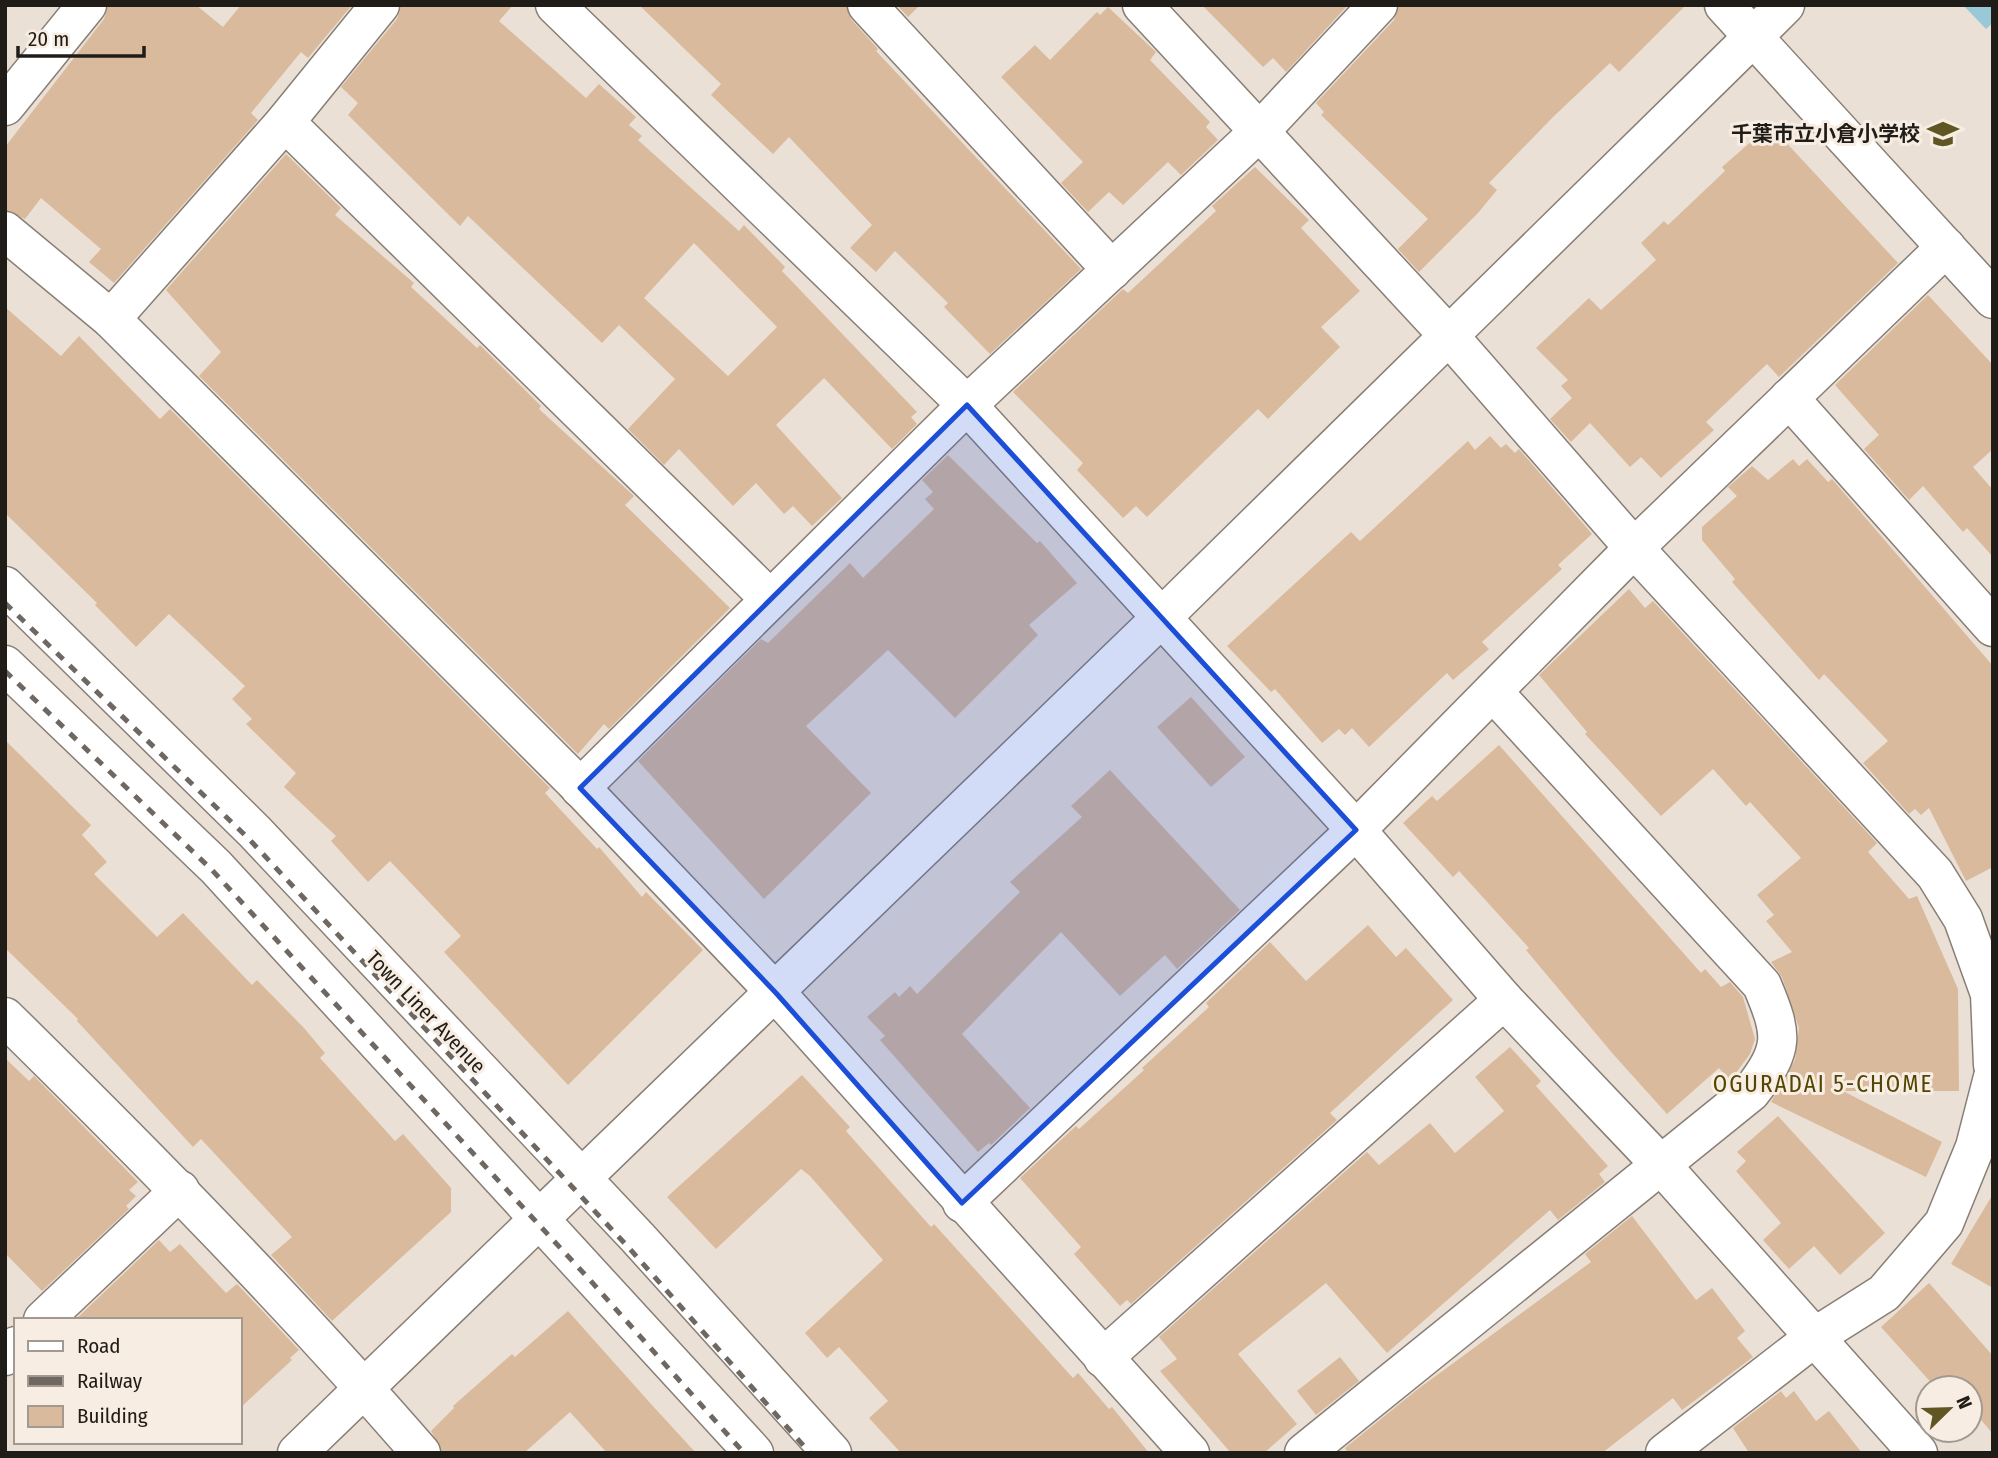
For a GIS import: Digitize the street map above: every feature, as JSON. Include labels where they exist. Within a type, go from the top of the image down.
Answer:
[{"type":"street","points":[[5,106],[87,5]]},
{"type":"street","points":[[111,319],[285,122],[380,5]]},
{"type":"street","points":[[555,5],[967,405],[1160,619],[1356,830],[1504,1000],[1661,1165],[1919,1453]]},
{"type":"street","points":[[867,5],[1112,270]]},
{"type":"street","points":[[1142,5],[1448,336],[1634,548],[1935,873],[1963,919],[1991,993],[1993,1065]]},
{"type":"street","points":[[580,788],[967,405],[1260,131],[1378,5]]},
{"type":"street","points":[[1724,5],[1993,299]]},
{"type":"street","points":[[297,1453],[580,1177],[776,993],[1785,5]]},
{"type":"street","points":[[285,122],[770,599]]},
{"type":"street","points":[[5,231],[111,319],[580,788],[776,993],[1189,1453]]},
{"type":"street","points":[[962,1203],[1356,830],[1494,694],[1634,548],[1946,247]]},
{"type":"street","points":[[1789,398],[1993,627]]},
{"type":"street","name":"Town Liner Avenue","points":[[5,586],[255,832],[580,1177],[832,1453]]},
{"type":"street","points":[[5,665],[216,867],[754,1453]]},
{"type":"street","points":[[1304,1453],[1751,1092],[1774,1062],[1777,1022],[1762,985],[1494,694]]},
{"type":"street","points":[[1103,1358],[1504,1000]]},
{"type":"street","points":[[5,1017],[180,1189],[364,1387],[421,1453]]},
{"type":"street","points":[[1665,1453],[1816,1336],[1884,1293],[1944,1223],[1975,1147],[1993,1077]]},
{"type":"street","points":[[45,1318],[180,1189]]},
{"type":"highlighted area","points":[[967,405],[1356,830],[962,1203],[776,993],[580,788]]},
{"type":"water","points":[[1963,5],[1993,5],[1993,23],[1986,29]]},
{"type":"building","points":[[108,5],[196,5],[223,27],[241,5],[352,5],[308,58],[301,52],[251,113],[258,120],[114,283],[89,262],[101,249],[41,198],[25,219],[5,210],[5,147],[104,19]]},
{"type":"building","points":[[401,5],[513,5],[499,21],[586,98],[599,84],[636,117],[629,125],[642,136],[638,140],[739,231],[744,225],[785,267],[782,271],[917,412],[911,417],[917,424],[892,449],[824,378],[776,425],[842,498],[812,526],[793,506],[784,514],[756,483],[733,506],[679,449],[664,465],[628,429],[675,379],[619,325],[602,343],[468,216],[460,226],[348,115],[358,103],[341,87],[397,19]],"holes":[[[694,243],[777,327],[728,376],[644,298]]]},
{"type":"building","points":[[639,5],[846,5],[851,19],[878,49],[876,51],[1081,269],[990,354],[944,307],[948,303],[895,251],[876,272],[850,248],[872,225],[789,137],[773,154],[711,95],[721,84]]},
{"type":"building","points":[[897,5],[920,5],[908,17]]},
{"type":"building","points":[[1202,5],[1348,5],[1286,72],[1273,58],[1263,67]]},
{"type":"building","points":[[1399,5],[1686,5],[1619,72],[1610,63],[1552,118],[1489,183],[1497,190],[1478,213],[1419,272],[1398,249],[1428,219],[1321,115],[1324,112],[1316,103],[1394,20]]},
{"type":"building","points":[[1108,7],[1156,52],[1150,60],[1210,122],[1206,127],[1218,140],[1181,175],[1168,162],[1123,205],[1109,192],[1088,212],[1061,183],[1083,162],[1001,77],[1035,45],[1050,60],[1097,12],[1100,15]]},
{"type":"building","points":[[1770,125],[1898,263],[1779,377],[1767,364],[1706,422],[1714,430],[1661,478],[1641,457],[1630,467],[1590,423],[1571,442],[1550,419],[1572,398],[1561,386],[1568,380],[1536,348],[1589,298],[1601,310],[1656,260],[1641,243],[1664,221],[1668,225],[1725,171],[1722,167]]},
{"type":"building","points":[[286,154],[341,208],[335,215],[414,283],[411,287],[477,348],[480,345],[541,406],[539,409],[634,496],[625,505],[730,608],[609,729],[604,724],[578,754],[199,376],[221,352],[166,290]]},
{"type":"building","points":[[1255,167],[1309,220],[1301,228],[1360,291],[1321,327],[1340,347],[1268,419],[1258,409],[1147,517],[1136,506],[1123,518],[1077,470],[1083,463],[1013,392],[1123,289],[1128,293],[1216,211],[1212,206]]},
{"type":"building","points":[[1928,295],[1993,365],[1993,449],[1973,467],[1993,490],[1993,557],[1967,528],[1963,532],[1923,486],[1909,500],[1864,449],[1879,435],[1835,385]]},
{"type":"building","points":[[5,307],[61,356],[79,336],[160,419],[170,409],[550,788],[545,793],[597,849],[599,847],[642,897],[646,892],[703,950],[568,1085],[444,952],[461,936],[390,861],[368,882],[331,841],[336,836],[284,787],[296,773],[246,724],[252,719],[232,699],[245,686],[169,614],[136,647],[95,605],[97,603],[5,513]]},
{"type":"building","points":[[1490,436],[1501,448],[1506,444],[1515,453],[1519,449],[1592,534],[1558,565],[1562,569],[1482,642],[1489,649],[1453,680],[1447,673],[1369,747],[1352,728],[1345,735],[1339,729],[1322,743],[1275,689],[1271,692],[1227,646],[1351,532],[1360,541],[1468,441],[1475,450]]},
{"type":"building","points":[[948,455],[1037,543],[1040,541],[1077,583],[1029,625],[1038,635],[955,718],[888,650],[806,726],[871,793],[764,899],[638,761],[761,639],[768,643],[850,563],[863,578],[934,509],[925,499],[933,492],[922,480]]},
{"type":"building","points":[[1793,459],[1799,466],[1807,459],[1828,482],[1832,479],[1993,666],[1993,867],[1966,881],[1929,808],[1921,815],[1915,809],[1909,814],[1863,763],[1888,741],[1824,674],[1819,680],[1732,582],[1735,579],[1702,540],[1702,527],[1737,496],[1728,487],[1752,466],[1768,480]]},
{"type":"building","points":[[1629,589],[1645,608],[1653,601],[1877,843],[1868,852],[1909,899],[1917,896],[1958,989],[1959,1091],[1843,1091],[1942,1142],[1926,1177],[1771,1102],[1795,1060],[1799,1028],[1782,977],[1771,962],[1792,952],[1766,921],[1774,915],[1757,895],[1801,858],[1750,802],[1746,806],[1713,769],[1661,816],[1585,734],[1587,732],[1539,675]]},
{"type":"building","points":[[1191,697],[1245,757],[1211,787],[1157,727]]},
{"type":"building","points":[[5,740],[91,825],[82,835],[107,862],[94,874],[157,937],[183,913],[252,985],[257,980],[304,1028],[325,1053],[320,1058],[395,1141],[403,1134],[451,1188],[451,1212],[332,1321],[271,1255],[292,1237],[201,1139],[193,1147],[78,1019],[5,948]]},
{"type":"building","points":[[1499,745],[1701,973],[1705,969],[1721,987],[1730,982],[1743,997],[1755,1039],[1750,1054],[1730,1081],[1719,1068],[1667,1114],[1526,950],[1529,948],[1459,871],[1453,877],[1403,823],[1432,796],[1437,801]]},
{"type":"building","points":[[1110,770],[1240,910],[1177,969],[1165,955],[1120,996],[1061,932],[962,1034],[1030,1108],[991,1145],[989,1143],[978,1152],[880,1040],[885,1036],[867,1017],[895,992],[899,997],[910,986],[917,994],[1020,892],[1010,882],[1082,817],[1071,806]]},
{"type":"building","points":[[1368,925],[1396,957],[1406,948],[1453,1000],[1330,1113],[1337,1120],[1131,1304],[1127,1300],[1120,1306],[1074,1254],[1081,1247],[1020,1178],[1076,1126],[1079,1129],[1144,1070],[1142,1068],[1209,1007],[1206,1003],[1270,942],[1306,981]]},
{"type":"building","points":[[1510,1047],[1541,1081],[1536,1086],[1608,1166],[1599,1174],[1605,1182],[1558,1220],[1550,1210],[1387,1353],[1326,1283],[1238,1354],[1297,1424],[1264,1453],[1231,1453],[1160,1371],[1177,1359],[1159,1337],[1367,1152],[1379,1165],[1430,1123],[1455,1153],[1504,1111],[1475,1077]]},
{"type":"building","points":[[5,1058],[29,1081],[34,1076],[138,1182],[129,1190],[136,1196],[126,1206],[129,1209],[42,1291],[5,1253]]},
{"type":"building","points":[[802,1075],[850,1127],[846,1131],[931,1227],[934,1224],[1073,1378],[1078,1373],[1109,1409],[1112,1407],[1149,1453],[901,1453],[869,1418],[888,1401],[839,1347],[827,1358],[805,1333],[883,1260],[810,1176],[801,1169],[716,1249],[667,1197]]},
{"type":"building","points":[[1778,1116],[1885,1233],[1840,1275],[1814,1246],[1789,1269],[1763,1240],[1781,1223],[1736,1171],[1746,1161],[1737,1152]]},
{"type":"building","points":[[1993,1194],[1993,1288],[1951,1264]]},
{"type":"building","points":[[1632,1216],[1696,1300],[1712,1288],[1745,1331],[1737,1338],[1753,1357],[1682,1410],[1673,1398],[1602,1453],[1348,1453],[1345,1448],[1418,1389],[1591,1262],[1585,1254]]},
{"type":"building","points":[[159,1240],[170,1252],[180,1244],[226,1293],[237,1284],[299,1350],[290,1358],[292,1360],[242,1406],[242,1318],[77,1318]]},
{"type":"building","points":[[1929,1283],[1993,1356],[1993,1434],[1984,1423],[1984,1374],[1923,1374],[1881,1327]]},
{"type":"building","points":[[568,1311],[696,1453],[607,1453],[570,1412],[524,1453],[442,1451],[431,1431],[453,1406],[512,1354],[515,1357]]},
{"type":"building","points":[[1340,1357],[1359,1381],[1316,1415],[1297,1391]]},
{"type":"building","points":[[1781,1391],[1786,1398],[1794,1391],[1816,1421],[1829,1411],[1862,1453],[1749,1453],[1733,1428]]},
{"type":"railway","points":[[5,603],[249,839],[629,1248],[810,1453]]},
{"type":"railway","points":[[5,671],[212,870],[589,1279],[744,1453]]},
{"type":"place","name":"千葉市立小倉小学校","points":[[1943,134]]},
{"type":"district","name":"OGURADAI 5-CHOME","points":[[1823,1084]]}]
